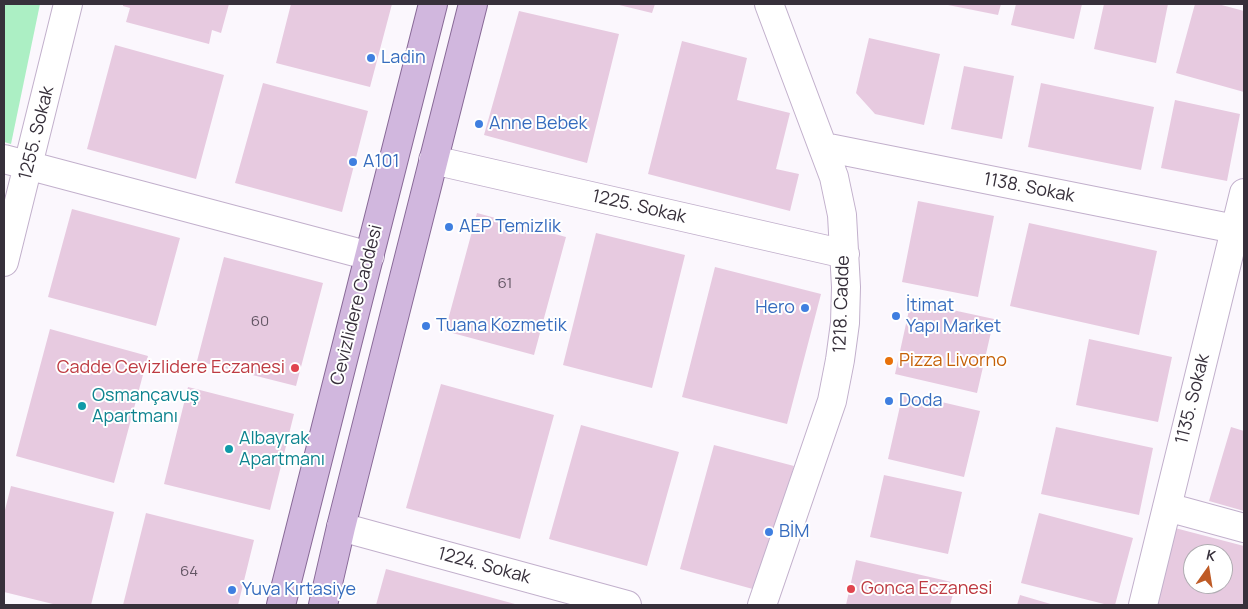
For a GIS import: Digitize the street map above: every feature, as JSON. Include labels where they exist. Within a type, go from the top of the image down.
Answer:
[{"type":"main road","name":"Cevizlidere Caddesi","points":[[280,605],[433,4]]},
{"type":"main road","points":[[323,605],[473,4]]},
{"type":"street","name":"1255. Sokak","points":[[4,262],[16,162],[68,4]]},
{"type":"street","name":"1218. Cadde","points":[[762,605],[832,401],[845,323],[846,287],[842,216],[836,186],[824,147],[769,4]]},
{"type":"street","name":"1138. Sokak","points":[[824,147],[1235,229]]},
{"type":"street","name":"1225. Sokak","points":[[433,160],[845,254]]},
{"type":"street","points":[[16,162],[370,256]]},
{"type":"street","name":"1135. Sokak","points":[[1143,605],[1244,192]]},
{"type":"street","points":[[1166,507],[1244,528]]},
{"type":"street","name":"1224. Sokak","points":[[341,527],[627,605]]},
{"type":"green space","points":[[4,4],[40,4],[11,144],[4,142]]},
{"type":"building","points":[[123,4],[229,4],[221,33],[212,30],[209,44],[126,22],[130,8],[123,6]]},
{"type":"building","points":[[291,4],[392,4],[370,87],[276,63]]},
{"type":"building","points":[[615,4],[655,4],[652,13]]},
{"type":"building","points":[[943,4],[1001,4],[998,15]]},
{"type":"building","points":[[1016,4],[1082,4],[1074,39],[1011,25]]},
{"type":"building","points":[[1104,4],[1168,4],[1156,63],[1094,49]]},
{"type":"building","points":[[1195,4],[1218,4],[1244,11],[1244,92],[1176,73]]},
{"type":"building","points":[[519,11],[619,34],[587,163],[484,135]]},
{"type":"building","points":[[869,38],[940,54],[924,125],[875,114],[856,93]]},
{"type":"building","points":[[682,41],[747,58],[737,100],[790,113],[776,169],[799,174],[790,211],[648,174]]},
{"type":"building","points":[[115,45],[224,75],[196,179],[87,149]]},
{"type":"building","points":[[964,66],[1014,76],[1002,139],[951,129]]},
{"type":"building","points":[[263,83],[368,111],[342,212],[235,183]]},
{"type":"building","points":[[1041,83],[1154,107],[1141,170],[1028,147]]},
{"type":"building","points":[[1175,100],[1240,114],[1227,181],[1161,168]]},
{"type":"building","points":[[918,201],[994,216],[978,297],[902,282]]},
{"type":"building","points":[[72,209],[180,238],[156,326],[48,297]]},
{"type":"building","points":[[477,213],[566,237],[534,355],[445,331]]},
{"type":"building","points":[[1029,223],[1157,251],[1139,335],[1010,306]]},
{"type":"building","points":[[596,233],[685,255],[652,388],[563,365]]},
{"type":"building","points":[[224,257],[323,283],[296,386],[197,361]]},
{"type":"building","points":[[715,267],[821,294],[787,424],[682,397]]},
{"type":"building","points":[[911,301],[994,319],[977,393],[895,374]]},
{"type":"building","name":"Osmançavuş Apartmanı","points":[[50,329],[148,356],[114,483],[16,456]]},
{"type":"building","points":[[1089,339],[1172,357],[1158,422],[1076,405]]},
{"type":"building","points":[[441,384],[554,415],[520,539],[406,508]]},
{"type":"building","name":"Albayrak Apartmanı","points":[[188,387],[294,414],[270,510],[164,484]]},
{"type":"building","points":[[903,393],[980,411],[964,477],[888,459]]},
{"type":"building","points":[[581,425],[679,452],[647,566],[549,539]]},
{"type":"building","points":[[1056,427],[1153,448],[1139,515],[1041,494]]},
{"type":"building","points":[[1231,427],[1244,431],[1244,511],[1209,501]]},
{"type":"building","points":[[714,445],[794,466],[760,591],[680,569]]},
{"type":"building","points":[[884,475],[962,492],[948,554],[870,537]]},
{"type":"building","points":[[11,486],[114,512],[91,605],[57,605],[4,592],[4,514]]},
{"type":"building","points":[[146,513],[254,540],[238,605],[123,605]]},
{"type":"building","points":[[1039,513],[1133,538],[1115,605],[1108,605],[1021,583]]},
{"type":"building","points":[[1175,528],[1244,546],[1244,605],[1156,605]]},
{"type":"building","points":[[856,560],[956,583],[950,605],[846,605]]},
{"type":"building","points":[[386,569],[515,604],[376,605]]},
{"type":"building","points":[[1020,595],[1054,605],[1017,605]]},
{"type":"place","name":"Ladin","points":[[371,58]]},
{"type":"place","name":"Anne Bebek","points":[[479,124]]},
{"type":"place","name":"A101","points":[[353,162]]},
{"type":"place","name":"AEP Temizlik","points":[[449,227]]},
{"type":"place","name":"Hero","points":[[805,308]]},
{"type":"place","name":"İtimat Yapı Market","points":[[896,316]]},
{"type":"place","name":"Tuana Kozmetik","points":[[426,326]]},
{"type":"place","name":"Pizza Livorno","points":[[889,361]]},
{"type":"place","name":"Cadde Cevizlidere Eczanesi","points":[[295,368]]},
{"type":"place","name":"Doda","points":[[889,401]]},
{"type":"place","name":"Osmançavuş Apartmanı","points":[[82,406]]},
{"type":"place","name":"Albayrak Apartmanı","points":[[229,449]]},
{"type":"place","name":"BİM","points":[[769,532]]},
{"type":"place","name":"Gonca Eczanesi","points":[[851,589]]},
{"type":"place","name":"Yuva Kırtasiye","points":[[232,590]]}]
